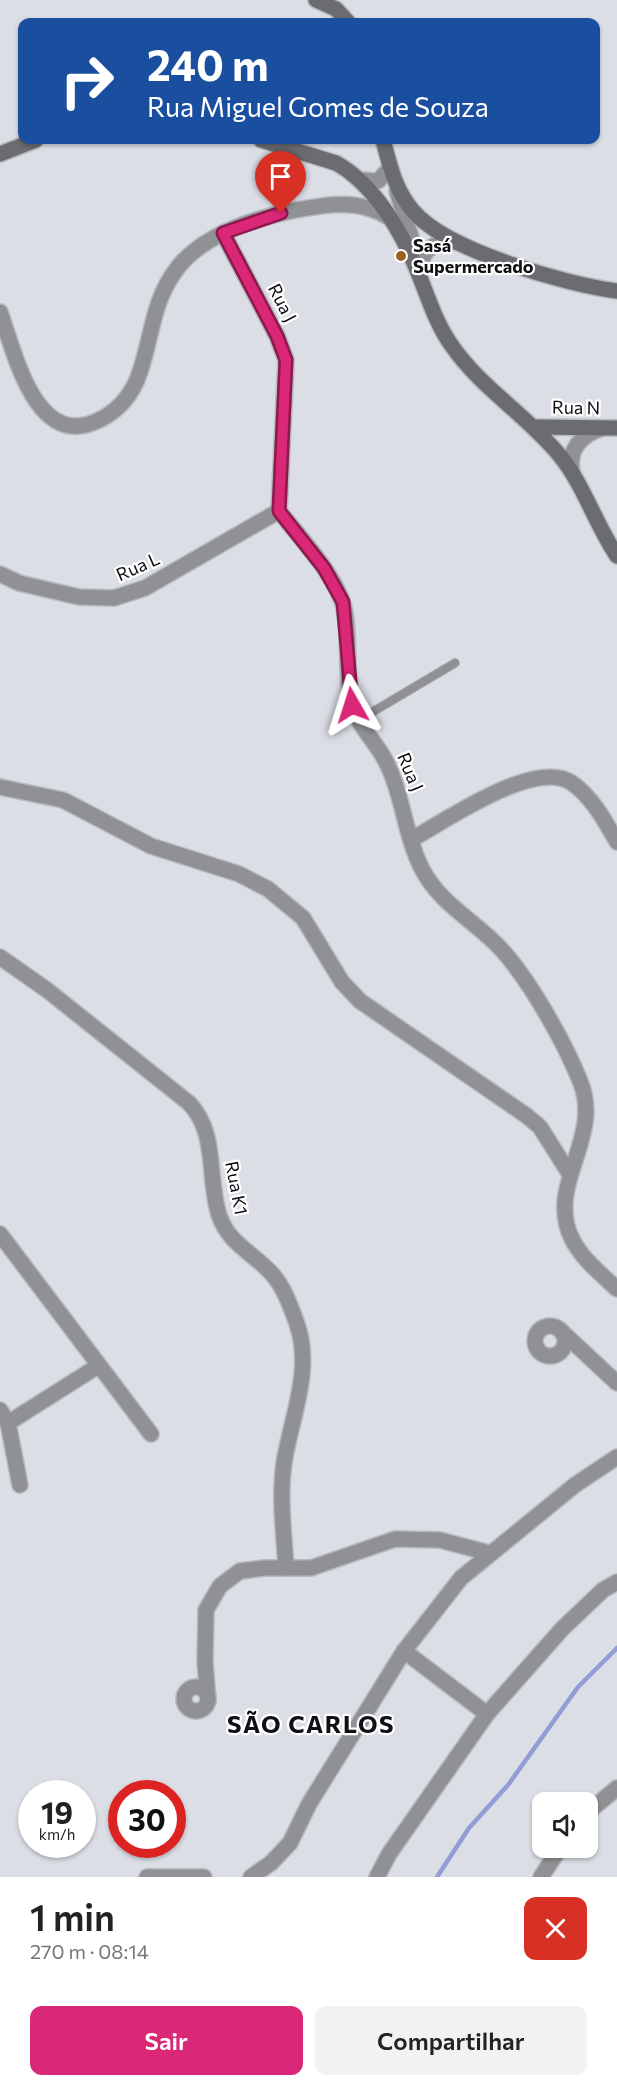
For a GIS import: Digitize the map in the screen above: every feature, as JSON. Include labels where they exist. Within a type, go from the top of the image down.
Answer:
[{"type":"street","points":[[316,0],[336,9],[344,18]]},
{"type":"street","points":[[0,154],[26,144]]},
{"type":"street","points":[[274,144],[336,163],[406,219],[454,240],[576,285],[617,291]]},
{"type":"street","points":[[384,144],[421,269],[425,292]]},
{"type":"street","points":[[362,183],[393,176]]},
{"type":"street","points":[[393,176],[421,219],[454,240]]},
{"type":"street","points":[[349,204],[360,195],[362,183]]},
{"type":"street","points":[[362,183],[385,212],[410,254],[441,329],[460,358],[494,393],[535,427],[572,471],[595,519],[617,556]]},
{"type":"street","points":[[0,312],[22,374],[44,411],[51,419],[71,427],[94,422],[116,409],[132,390],[138,378],[155,308],[171,276],[188,255],[223,233],[281,213],[349,204],[385,212]]},
{"type":"street","name":"Rua J","points":[[223,233],[277,336],[286,360],[279,511],[324,568],[343,602],[352,705],[392,776],[421,866],[436,890],[483,932],[511,962],[572,1063],[585,1094],[587,1118],[583,1142],[569,1173],[566,1218],[571,1237],[584,1257],[617,1289]]},
{"type":"street","points":[[421,269],[422,259],[431,248],[454,240]]},
{"type":"street","name":"Rua N","points":[[535,427],[610,428]]},
{"type":"street","points":[[572,471],[571,457],[576,445],[586,435],[610,428]]},
{"type":"street","name":"Rua L","points":[[0,574],[19,583],[99,599],[130,595],[279,511]]},
{"type":"street","points":[[0,590],[19,583]]},
{"type":"street","points":[[412,839],[514,784],[531,778],[551,776],[571,782],[582,792],[617,842]]},
{"type":"street","points":[[0,787],[63,800],[152,846],[239,874],[281,898],[303,918],[350,993],[527,1116],[540,1127],[569,1173]]},
{"type":"street","name":"Rua K1","points":[[0,957],[75,1012],[189,1103],[201,1117],[207,1136],[222,1223],[235,1244],[273,1275],[287,1300],[301,1341],[303,1362],[284,1464],[286,1568]]},
{"type":"street","points":[[0,1234],[30,1270],[98,1366],[151,1434]]},
{"type":"street","points":[[560,1330],[617,1383]]},
{"type":"street","points":[[20,1485],[4,1416],[98,1366]]},
{"type":"street","points":[[251,1875],[278,1857],[290,1843],[309,1804],[404,1651],[461,1578],[575,1485],[617,1457]]},
{"type":"street","points":[[208,1700],[204,1621],[208,1603],[220,1586],[240,1571],[311,1568],[327,1564],[360,1549],[395,1539],[417,1537],[440,1540],[489,1553]]},
{"type":"street","points":[[377,1877],[389,1854],[487,1714],[562,1629],[603,1590],[617,1582]]},
{"type":"street","points":[[404,1651],[487,1714]]},
{"type":"street","points":[[598,1804],[617,1788]]},
{"type":"street","points":[[542,1877],[554,1858]]},
{"type":"street","points":[[147,1877],[204,1877]]},
{"type":"lane","points":[[359,720],[455,663]]},
{"type":"waterway","points":[[437,1877],[469,1828],[508,1785],[578,1687],[617,1648]]},
{"type":"place","name":"Sasá Supermercado","points":[[401,256]]},
{"type":"district","name":"SÃO CARLOS","points":[[311,1725]]},
{"type":"route","points":[[281,213],[223,233],[277,336],[286,360],[279,511],[324,568],[343,602],[352,705]]}]
